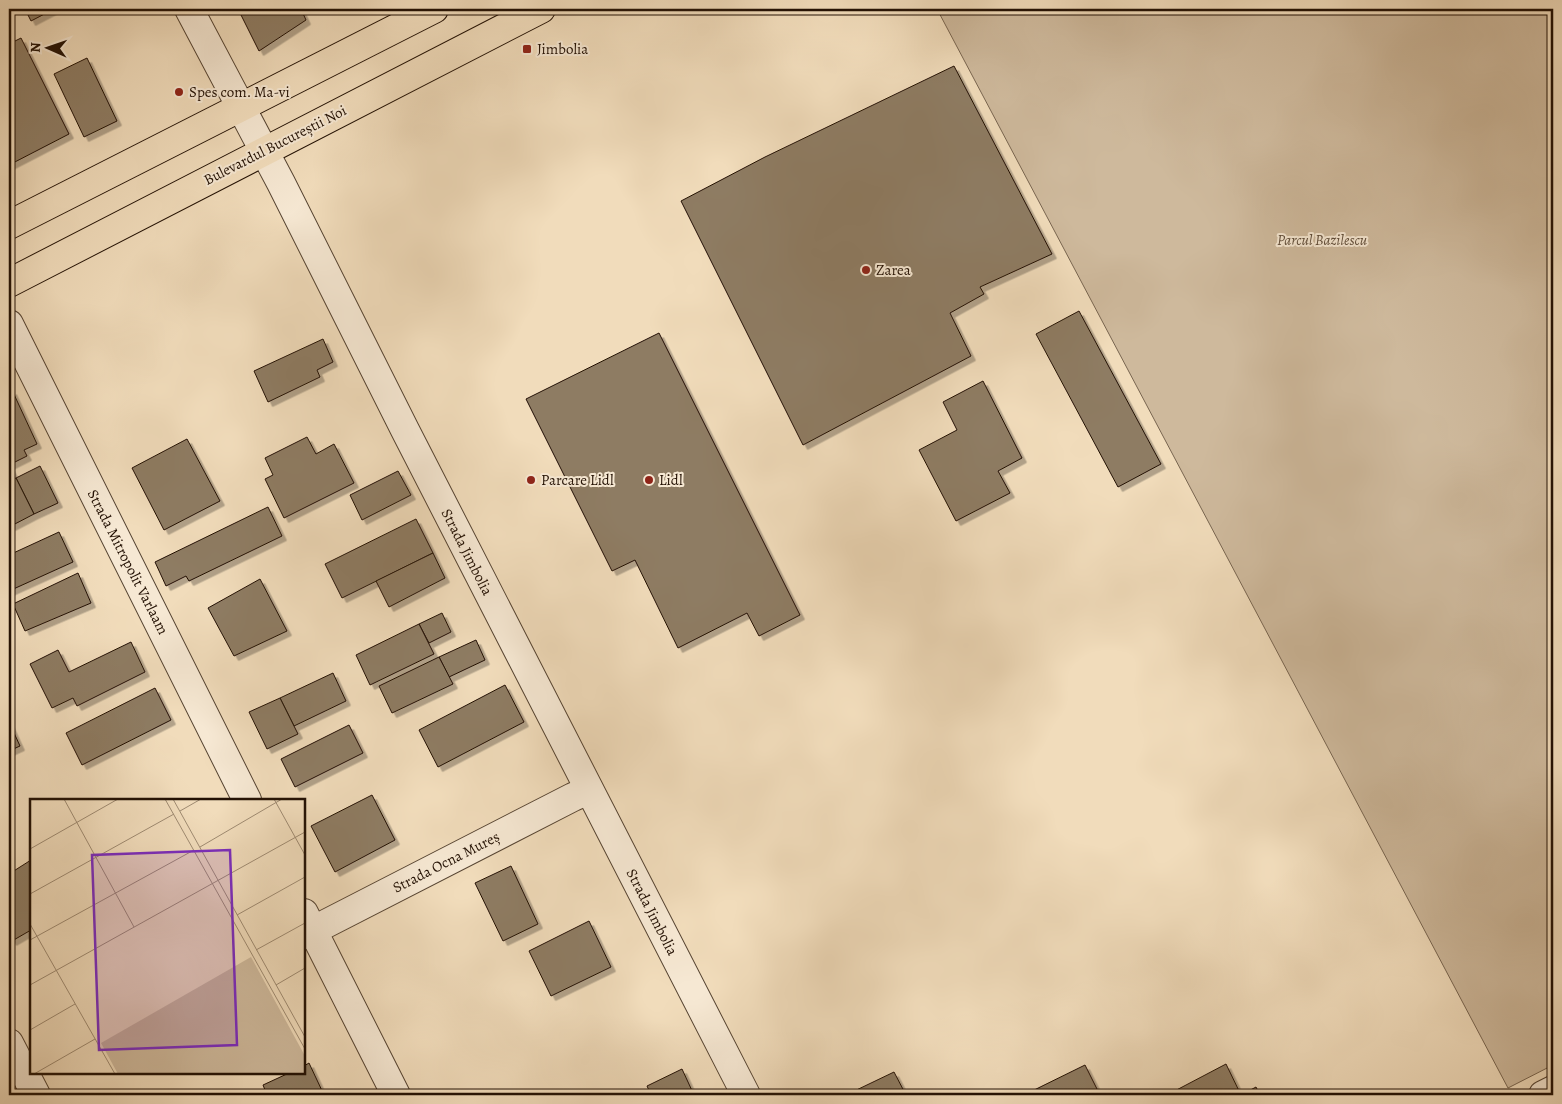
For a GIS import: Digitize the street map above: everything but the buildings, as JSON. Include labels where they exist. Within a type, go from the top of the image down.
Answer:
[{"type":"main road","points":[[9,225],[434,9]]},
{"type":"main road","name":"Bulevardul Bucureștii Noi","points":[[9,282],[542,9]]},
{"type":"street","name":"Strada Jimbolia","points":[[189,9],[746,1095]]},
{"type":"street","name":"Strada Mitropolit Varlaam","points":[[9,324],[247,799]]},
{"type":"street","name":"Strada Ocna Mureș","points":[[307,926],[589,790]]},
{"type":"street","points":[[307,926],[396,1095]]},
{"type":"street","points":[[9,1042],[25,1082]]},
{"type":"street","points":[[1543,1095],[1553,1090]]},
{"type":"green space","name":"Parcul Bazilescu","points":[[937,9],[1553,9],[1553,1065],[1508,1088]]},
{"type":"place","name":"Jimbolia","points":[[527,49]]},
{"type":"place","name":"Spes com. Ma-vi","points":[[179,92]]},
{"type":"place","name":"Zarea","points":[[866,270]]},
{"type":"place","name":"Parcare Lidl","points":[[531,480]]},
{"type":"place","name":"Lidl","points":[[649,480]]}]
